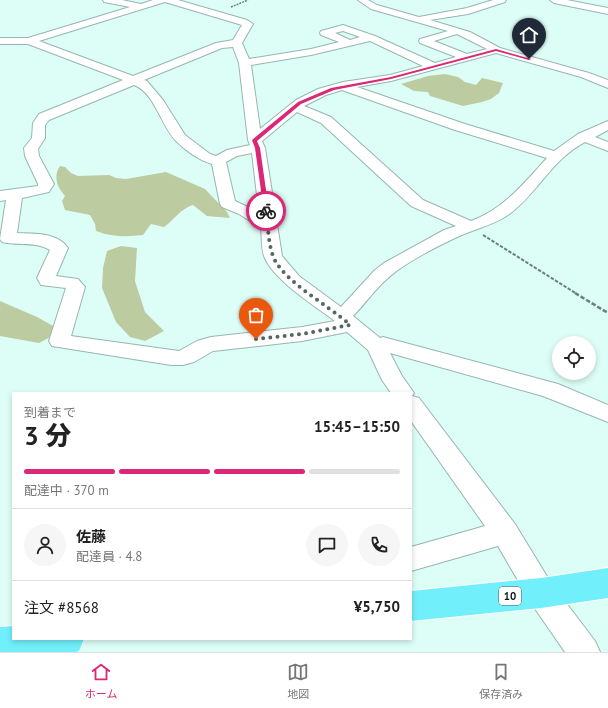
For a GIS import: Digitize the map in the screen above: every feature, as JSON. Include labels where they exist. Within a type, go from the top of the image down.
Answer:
[{"type":"main road","name":"10","points":[[412,606],[541,593],[608,583]]},
{"type":"main road","points":[[0,644],[54,640]]},
{"type":"street","points":[[107,0],[142,6]]},
{"type":"street","points":[[0,41],[29,41],[162,0]]},
{"type":"street","points":[[168,0],[247,23],[248,26],[237,43]]},
{"type":"street","points":[[362,0],[374,7],[458,31],[496,50],[585,75],[608,84]]},
{"type":"street","points":[[417,19],[468,11],[502,0]]},
{"type":"street","points":[[554,0],[608,11]]},
{"type":"street","points":[[349,43],[325,33],[343,28],[371,38],[435,67]]},
{"type":"street","points":[[458,31],[424,41],[466,58]]},
{"type":"street","points":[[245,63],[311,52],[371,38]]},
{"type":"street","points":[[29,41],[144,84],[180,138],[205,157],[219,161]]},
{"type":"street","points":[[237,43],[245,63],[273,256],[284,272],[376,346],[393,380],[402,392]]},
{"type":"street","points":[[237,43],[220,45],[50,114],[40,120],[38,125],[40,134],[39,139],[32,148],[32,156],[46,184],[44,189],[32,194],[8,195],[8,238],[46,240],[59,248],[46,278],[48,281],[71,283],[76,287],[59,342],[170,358],[180,358],[188,357],[203,346],[211,344],[302,334],[346,321],[380,275],[390,267],[450,234],[491,219],[516,201],[556,156],[583,137],[608,125]]},
{"type":"street","points":[[219,161],[234,152],[256,144],[295,106],[322,92],[343,86],[391,78],[496,50]]},
{"type":"street","points":[[343,86],[460,127],[556,156]]},
{"type":"street","points":[[295,106],[326,120],[417,203],[469,226]]},
{"type":"street","points":[[583,137],[608,147]]},
{"type":"street","points":[[219,161],[228,204],[245,211],[268,225]]},
{"type":"street","points":[[376,346],[383,344],[550,390],[608,414]]},
{"type":"street","points":[[412,405],[505,532],[541,593],[584,652]]},
{"type":"street","points":[[412,560],[505,532]]},
{"type":"path","points":[[469,226],[608,313]]},
{"type":"green space","points":[[445,74],[458,77],[465,82],[476,85],[482,78],[503,83],[499,93],[491,99],[463,106],[430,96],[428,92],[414,91],[401,84],[428,76]]},
{"type":"green space","points":[[60,166],[65,167],[71,173],[78,176],[109,175],[116,178],[126,179],[166,172],[205,189],[227,212],[230,218],[207,216],[193,205],[181,212],[164,227],[151,224],[143,235],[119,236],[102,233],[96,231],[95,224],[90,215],[65,210],[62,201],[65,196],[58,185],[56,178]]},
{"type":"green space","points":[[121,246],[137,248],[135,281],[145,312],[164,331],[145,341],[130,337],[116,322],[102,288],[103,268],[107,251]]},
{"type":"green space","points":[[0,301],[37,317],[55,327],[52,336],[39,343],[0,336]]},
{"type":"way so far","points":[[256,339],[302,334],[350,325],[342,317],[292,280],[278,264],[273,256],[266,211]]},
{"type":"route","points":[[266,211],[258,148],[255,140],[275,122],[300,103],[322,92],[343,86],[391,78],[496,50],[529,59]]}]
